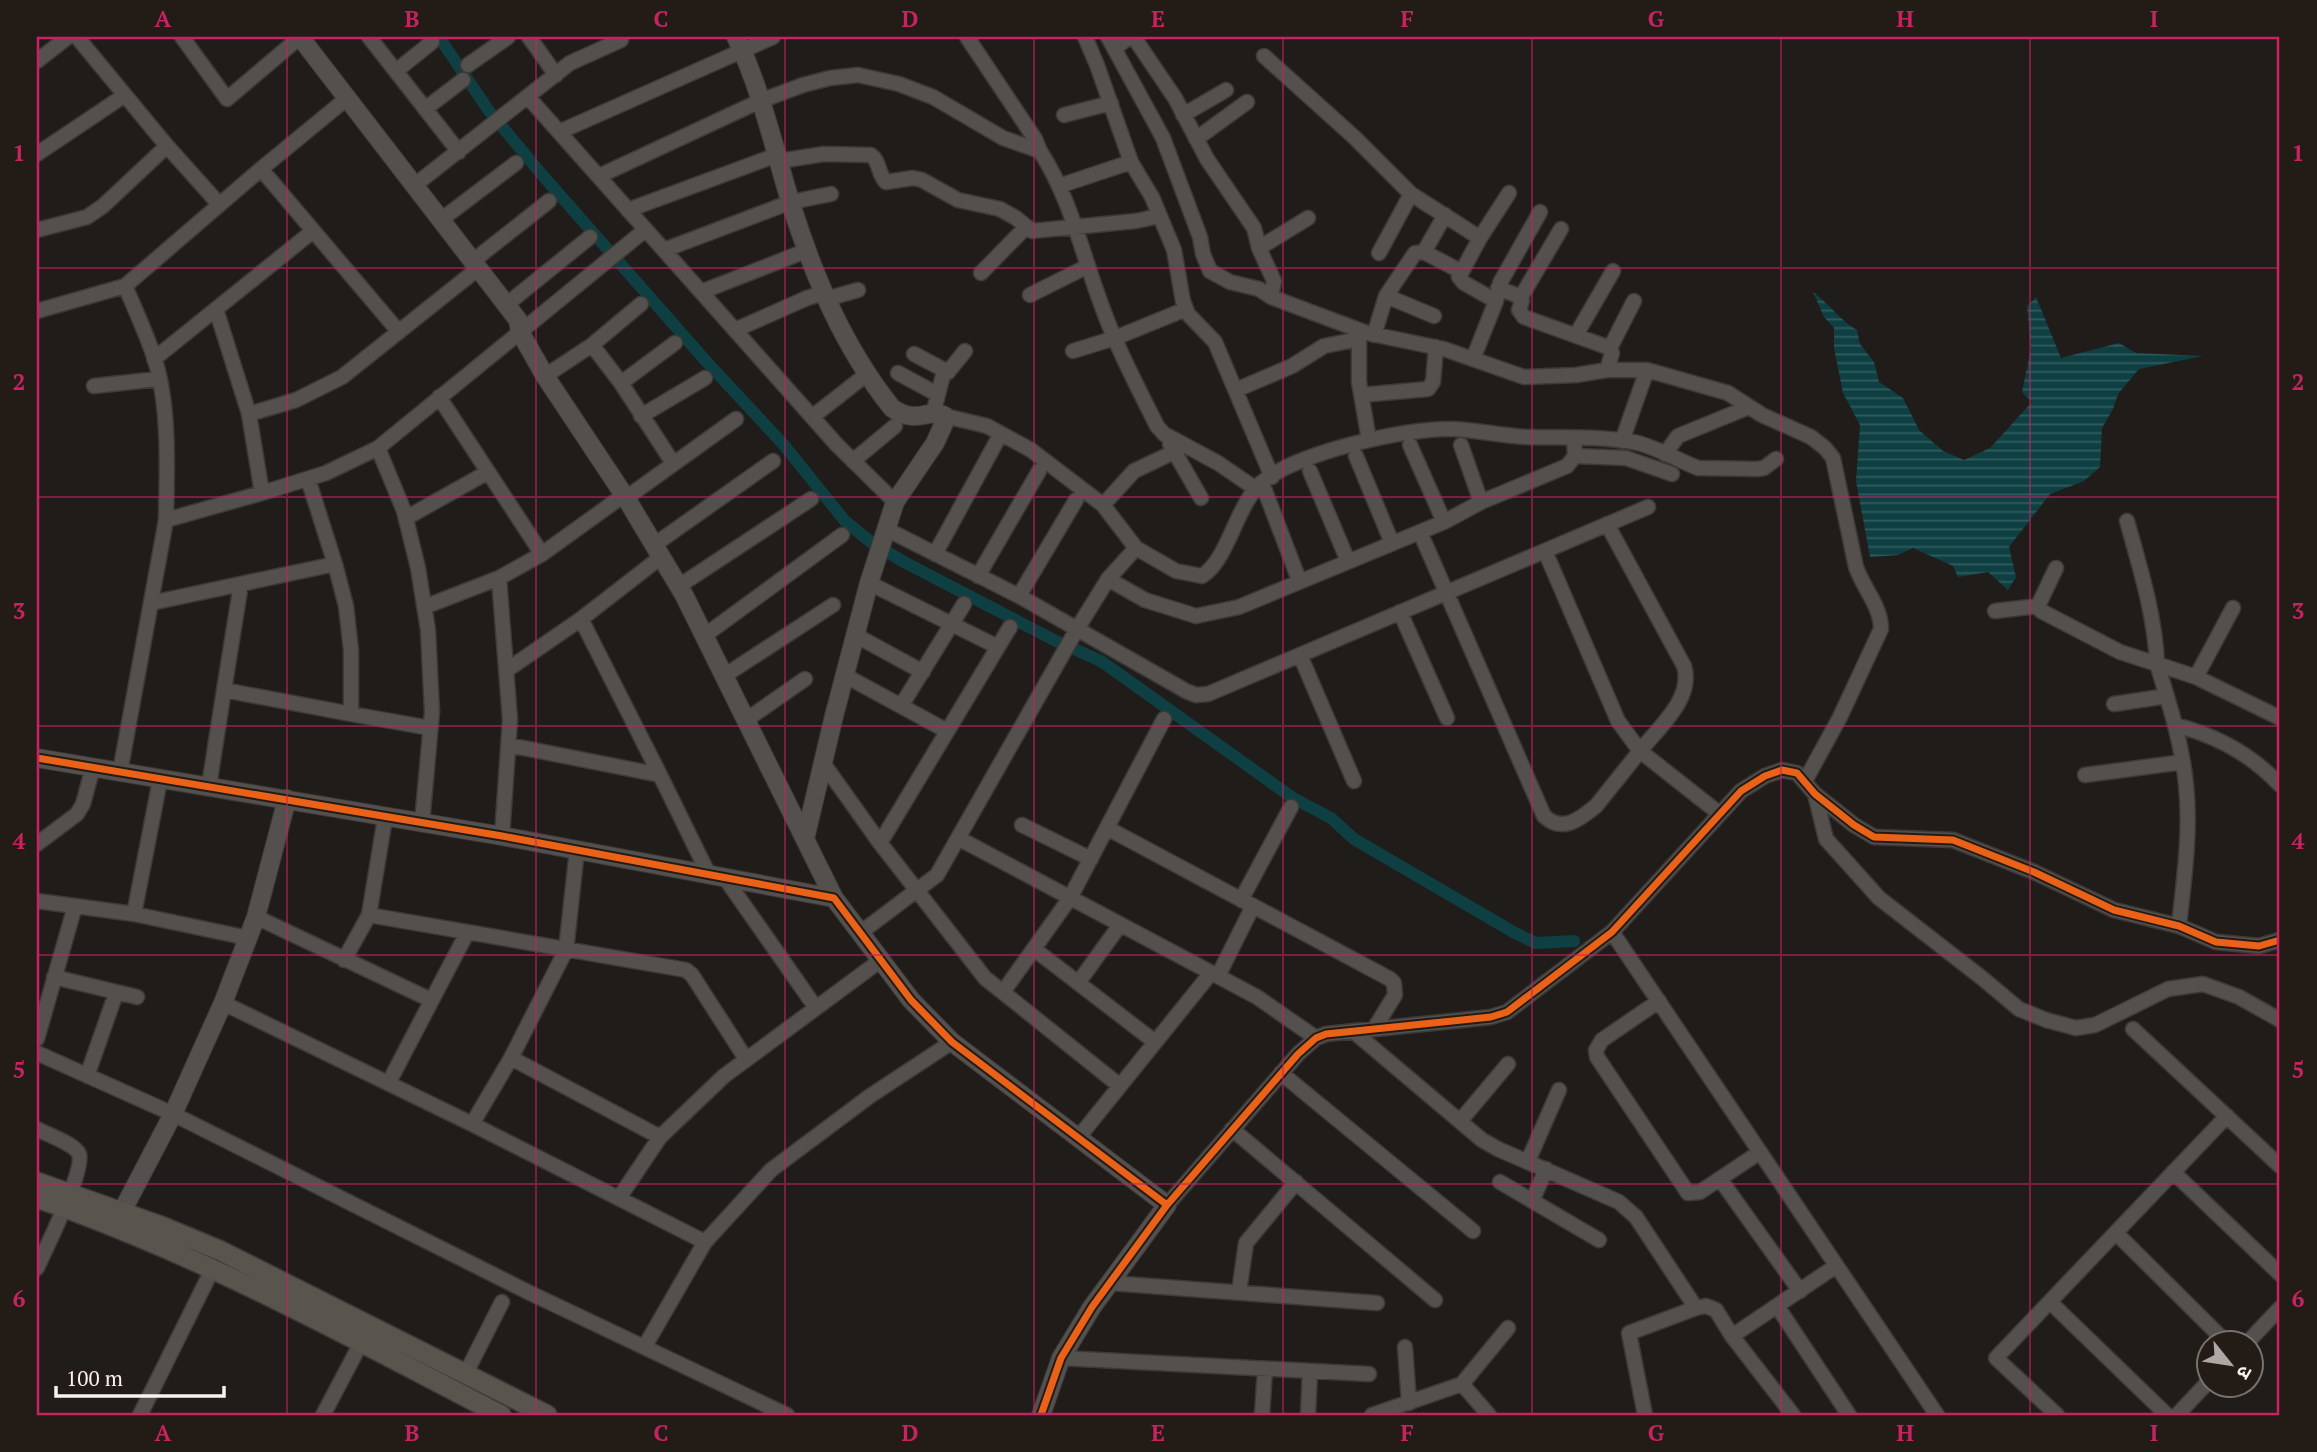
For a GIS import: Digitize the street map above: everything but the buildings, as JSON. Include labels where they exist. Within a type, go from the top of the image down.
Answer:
[{"type":"main road","points":[[37,1182],[67,1200],[221,1251],[547,1415]]},
{"type":"main road","points":[[37,1198],[67,1200]]},
{"type":"main road","points":[[118,1219],[212,1270],[501,1415]]},
{"type":"street","points":[[37,61],[68,37]]},
{"type":"street","points":[[77,37],[219,204]]},
{"type":"street","points":[[369,37],[459,152]]},
{"type":"street","points":[[468,65],[508,37]]},
{"type":"street","points":[[529,37],[556,75]]},
{"type":"street","points":[[559,132],[739,43],[773,37]]},
{"type":"street","points":[[967,37],[1035,139],[1059,186],[1115,338],[1157,426],[1201,498]]},
{"type":"street","points":[[1085,37],[1131,162],[1152,197],[1174,250],[1188,314],[1216,342],[1236,390],[1263,483],[1299,580]]},
{"type":"street","points":[[415,185],[570,63],[623,38]]},
{"type":"street","points":[[189,40],[227,99],[294,39]]},
{"type":"street","points":[[294,39],[340,103],[471,268],[518,320],[520,332],[545,376],[625,496],[678,586],[834,898],[860,933],[911,1000],[952,1042],[1167,1205]]},
{"type":"street","points":[[294,39],[442,219],[509,325],[520,332]]},
{"type":"street","points":[[1271,297],[1274,281],[1259,248],[1254,228],[1196,139],[1184,115],[1135,39],[1112,42],[1163,138],[1210,271],[1230,282],[1259,289],[1271,297],[1359,334],[1436,347],[1524,377],[1576,375],[1608,370],[1647,370],[1719,389],[1762,415],[1811,437],[1825,448],[1833,458],[1856,567],[1881,619],[1881,629],[1840,718],[1805,781]]},
{"type":"street","points":[[396,71],[432,43]]},
{"type":"street","points":[[739,43],[825,296],[849,345],[892,408],[901,415],[939,415],[988,426],[1031,450],[1103,505],[1136,548],[1175,571],[1202,576],[1212,570],[1236,522],[1263,483],[1299,462],[1395,433],[1452,429],[1515,436],[1636,442],[1706,469],[1757,469],[1776,460]]},
{"type":"street","points":[[1264,56],[1354,137],[1410,194],[1480,238]]},
{"type":"street","points":[[598,176],[760,101],[803,85],[858,75],[933,97],[1003,138],[1040,150]]},
{"type":"street","points":[[425,109],[463,80]]},
{"type":"street","points":[[1184,115],[1226,90]]},
{"type":"street","points":[[37,154],[125,94]]},
{"type":"street","points":[[528,97],[812,417],[895,502]]},
{"type":"street","points":[[37,311],[125,286],[340,103]]},
{"type":"street","points":[[1065,115],[1111,103]]},
{"type":"street","points":[[1196,139],[1247,103]]},
{"type":"street","points":[[37,230],[87,217],[167,146]]},
{"type":"street","points":[[628,210],[778,158],[872,155],[876,158],[881,178],[886,183],[913,178],[922,180],[958,200],[1000,209],[1016,218],[1026,228],[1040,231],[1160,216]]},
{"type":"street","points":[[1059,186],[1131,162]]},
{"type":"street","points":[[442,219],[516,163]]},
{"type":"street","points":[[261,169],[398,332]]},
{"type":"street","points":[[1509,193],[1459,276],[1464,283],[1497,295],[1521,297]]},
{"type":"street","points":[[664,250],[791,202],[831,194]]},
{"type":"street","points":[[1379,253],[1410,194]]},
{"type":"street","points":[[249,414],[296,400],[342,377],[549,201]]},
{"type":"street","points":[[1473,359],[1497,295],[1541,212]]},
{"type":"street","points":[[1424,252],[1445,215]]},
{"type":"street","points":[[1259,248],[1308,218]]},
{"type":"street","points":[[981,273],[1026,228]]},
{"type":"street","points":[[1561,229],[1521,297],[1519,310],[1524,317],[1611,348]]},
{"type":"street","points":[[166,520],[308,479],[379,447],[645,230]]},
{"type":"street","points":[[154,359],[313,231]]},
{"type":"street","points":[[506,305],[590,237]]},
{"type":"street","points":[[701,292],[808,250]]},
{"type":"street","points":[[1374,335],[1386,296],[1415,253],[1424,252],[1461,271]]},
{"type":"street","points":[[1030,295],[1088,266]]},
{"type":"street","points":[[1576,335],[1613,271]]},
{"type":"street","points":[[120,772],[166,520],[166,451],[162,397],[154,359],[125,286]]},
{"type":"street","points":[[735,330],[807,298],[858,290]]},
{"type":"street","points":[[1386,296],[1434,316]]},
{"type":"street","points":[[1608,370],[1611,348],[1634,301]]},
{"type":"street","points":[[545,376],[592,345],[641,304]]},
{"type":"street","points":[[216,309],[249,414],[262,493]]},
{"type":"street","points":[[1073,351],[1115,338],[1186,309]]},
{"type":"street","points":[[1236,390],[1292,366],[1324,345],[1359,334]]},
{"type":"street","points":[[1359,334],[1361,395],[1369,440]]},
{"type":"street","points":[[621,383],[675,343]]},
{"type":"street","points":[[592,345],[621,383],[673,463]]},
{"type":"street","points":[[1361,395],[1428,389],[1433,382],[1436,347]]},
{"type":"street","points":[[804,839],[844,675],[895,502],[935,443],[945,421],[939,415],[937,394],[943,374],[948,373],[965,351]]},
{"type":"street","points":[[914,354],[948,373]]},
{"type":"street","points":[[1622,441],[1647,370]]},
{"type":"street","points":[[898,373],[937,394]]},
{"type":"street","points":[[812,417],[867,374]]},
{"type":"street","points":[[641,416],[705,378]]},
{"type":"street","points":[[94,386],[158,379]]},
{"type":"street","points":[[439,397],[542,554]]},
{"type":"street","points":[[1665,454],[1678,436],[1749,407]]},
{"type":"street","points":[[424,607],[499,578],[542,554],[736,419]]},
{"type":"street","points":[[853,461],[895,426]]},
{"type":"street","points":[[1164,434],[1217,463],[1263,483]]},
{"type":"street","points":[[935,554],[998,439]]},
{"type":"street","points":[[1108,579],[1145,600],[1196,616],[1239,607],[1444,522],[1481,502],[1567,466],[1575,456],[1574,439]]},
{"type":"street","points":[[1410,445],[1444,522]]},
{"type":"street","points":[[1461,445],[1481,502]]},
{"type":"street","points":[[379,447],[405,518],[429,643],[432,712],[422,823]]},
{"type":"street","points":[[1103,505],[1134,471],[1174,452]]},
{"type":"street","points":[[1356,456],[1392,543]]},
{"type":"street","points":[[1575,456],[1626,458],[1672,474]]},
{"type":"street","points":[[507,670],[581,618],[658,551],[773,461]]},
{"type":"street","points":[[978,576],[1040,471]]},
{"type":"street","points":[[1310,471],[1348,561]]},
{"type":"street","points":[[405,518],[488,472]]},
{"type":"street","points":[[308,479],[346,606],[351,650],[351,713]]},
{"type":"street","points":[[678,586],[811,499]]},
{"type":"street","points":[[1019,596],[1076,500]]},
{"type":"street","points":[[883,540],[935,554],[1019,596],[1075,631],[1196,695],[1208,694],[1647,507]]},
{"type":"street","points":[[2127,521],[2156,636],[2157,664],[2183,762],[2188,807],[2186,866],[2179,926]]},
{"type":"street","points":[[1420,532],[1544,816],[1558,826],[1588,813],[1596,806],[1679,702],[1686,688],[1684,666],[1607,524]]},
{"type":"street","points":[[704,636],[842,534]]},
{"type":"street","points":[[860,933],[937,875],[1075,631],[1108,579],[1136,548]]},
{"type":"street","points":[[1545,551],[1618,721],[1640,751],[1720,814]]},
{"type":"street","points":[[151,603],[335,564]]},
{"type":"street","points":[[2038,606],[2056,568]]},
{"type":"street","points":[[499,578],[510,720],[502,836]]},
{"type":"street","points":[[869,583],[998,647]]},
{"type":"street","points":[[209,786],[241,584]]},
{"type":"street","points":[[901,706],[964,604]]},
{"type":"street","points":[[724,676],[833,605]]},
{"type":"street","points":[[2038,606],[2041,611],[2120,652],[2196,677],[2280,719]]},
{"type":"street","points":[[1995,611],[2038,606]]},
{"type":"street","points":[[2196,677],[2233,608]]},
{"type":"street","points":[[1401,612],[1447,718]]},
{"type":"street","points":[[581,618],[660,775],[717,876],[816,1008]]},
{"type":"street","points":[[880,843],[1010,627]]},
{"type":"street","points":[[855,635],[923,672]]},
{"type":"street","points":[[1300,655],[1354,781]]},
{"type":"street","points":[[844,675],[947,732]]},
{"type":"street","points":[[746,720],[805,679]]},
{"type":"street","points":[[224,690],[430,728]]},
{"type":"street","points":[[2114,704],[2167,696]]},
{"type":"street","points":[[1003,992],[1070,898],[1164,719]]},
{"type":"street","points":[[2175,725],[2195,730],[2242,751],[2280,785]]},
{"type":"street","points":[[509,745],[660,775]]},
{"type":"street","points":[[37,758],[502,836],[834,898]]},
{"type":"street","points":[[2085,775],[2183,762]]},
{"type":"street","points":[[822,763],[880,843],[985,978],[1120,1086]]},
{"type":"street","points":[[37,844],[77,814],[83,804],[93,767]]},
{"type":"street","points":[[1041,1415],[1061,1358],[1092,1307],[1167,1205],[1281,1073],[1316,1038],[1326,1034],[1472,1020],[1507,1012],[1612,932],[1741,790],[1766,776],[1783,770],[1797,773],[1815,794],[1874,837],[1953,840],[2034,872],[2114,910],[2179,926],[2216,942],[2259,946],[2280,940]]},
{"type":"street","points":[[134,914],[160,780]]},
{"type":"street","points":[[1815,794],[1826,839],[1879,898],[2019,1009],[2076,1028],[2095,1025],[2168,989],[2203,984],[2239,997],[2280,1020]]},
{"type":"street","points":[[118,1219],[173,1114],[223,1003],[256,917],[287,799]]},
{"type":"street","points":[[1078,1138],[1155,1042],[1214,975],[1291,807]]},
{"type":"street","points":[[344,960],[369,915],[385,818]]},
{"type":"street","points":[[1022,825],[1091,859]]},
{"type":"street","points":[[1107,828],[1394,983],[1395,995],[1374,1029]]},
{"type":"street","points":[[958,838],[1257,997],[1316,1038]]},
{"type":"street","points":[[472,1124],[511,1058],[566,950],[578,850]]},
{"type":"street","points":[[37,901],[134,914],[248,938]]},
{"type":"street","points":[[37,1039],[75,906]]},
{"type":"street","points":[[369,915],[686,970],[692,975],[746,1059]]},
{"type":"street","points":[[256,917],[431,1000]]},
{"type":"street","points":[[1078,983],[1120,925]]},
{"type":"street","points":[[1612,932],[1937,1415]]},
{"type":"street","points":[[388,1082],[467,933]]},
{"type":"street","points":[[1034,949],[1155,1042]]},
{"type":"street","points":[[619,1198],[660,1137],[724,1076],[881,960]]},
{"type":"street","points":[[54,977],[137,997]]},
{"type":"street","points":[[87,1076],[116,993]]},
{"type":"street","points":[[1659,1001],[1602,1040],[1596,1050],[1597,1057],[1688,1193],[1700,1192],[1760,1152]]},
{"type":"street","points":[[223,1003],[388,1082],[705,1242]]},
{"type":"street","points":[[2133,1029],[2280,1166]]},
{"type":"street","points":[[1353,1031],[1482,1140],[1619,1202],[1636,1217],[1696,1308]]},
{"type":"street","points":[[645,1346],[705,1242],[771,1170],[870,1096],[952,1042]]},
{"type":"street","points":[[37,1053],[173,1114],[530,1293],[787,1415]]},
{"type":"street","points":[[511,1058],[660,1137]]},
{"type":"street","points":[[1461,1120],[1508,1064]]},
{"type":"street","points":[[1281,1073],[1472,1231]]},
{"type":"street","points":[[1528,1161],[1559,1090]]},
{"type":"street","points":[[2057,1415],[1996,1358],[2227,1116]]},
{"type":"street","points":[[37,1129],[66,1143],[79,1154],[80,1163],[37,1268]]},
{"type":"street","points":[[1232,1129],[1435,1300]]},
{"type":"street","points":[[1533,1199],[1546,1169]]},
{"type":"street","points":[[2173,1172],[2280,1274]]},
{"type":"street","points":[[1720,1179],[1800,1290]]},
{"type":"street","points":[[1239,1292],[1246,1243],[1296,1182]]},
{"type":"street","points":[[1500,1182],[1600,1240]]},
{"type":"street","points":[[2116,1233],[2215,1330]]},
{"type":"street","points":[[1732,1336],[1836,1266]]},
{"type":"street","points":[[140,1415],[212,1270]]},
{"type":"street","points":[[1110,1283],[1377,1303]]},
{"type":"street","points":[[466,1373],[502,1302]]},
{"type":"street","points":[[2050,1302],[2175,1415],[2194,1396]]},
{"type":"street","points":[[1646,1415],[1629,1333],[1706,1306],[1716,1310],[1732,1336],[1793,1415]]},
{"type":"street","points":[[1777,1306],[1849,1415]]},
{"type":"street","points":[[2259,1330],[2280,1308]]},
{"type":"street","points":[[1372,1415],[1462,1384],[1508,1328]]},
{"type":"street","points":[[323,1415],[360,1343]]},
{"type":"street","points":[[1405,1347],[1409,1403]]},
{"type":"street","points":[[1061,1358],[1369,1374]]},
{"type":"street","points":[[1262,1415],[1265,1369]]},
{"type":"street","points":[[1308,1415],[1310,1371]]},
{"type":"street","points":[[1462,1384],[1489,1415]]},
{"type":"water","points":[[1813,292],[1857,330],[1860,344],[1874,362],[1879,382],[1903,398],[1919,430],[1943,451],[1964,460],[1990,448],[2032,402],[2022,392],[2031,349],[2027,306],[2036,297],[2061,358],[2119,343],[2136,353],[2203,356],[2139,369],[2118,394],[2102,428],[2100,467],[2084,481],[2050,494],[2009,547],[2016,577],[2008,590],[1988,572],[1958,577],[1953,566],[1913,548],[1898,555],[1870,557],[1856,481],[1860,425],[1843,393],[1834,348],[1834,328],[1824,317]]},
{"type":"waterway","points":[[439,37],[489,111],[544,177],[783,444],[845,521],[872,543],[1056,641],[1101,661],[1293,798],[1331,818],[1354,839],[1515,933],[1536,943],[1574,941]]},
{"type":"cycle path","points":[[37,758],[502,836],[834,898],[911,1000],[952,1042],[1167,1205],[1092,1307],[1061,1358],[1041,1415]]},
{"type":"cycle path","points":[[1167,1205],[1298,1054],[1316,1038],[1326,1034],[1491,1017],[1507,1012],[1612,932],[1741,791],[1765,776],[1782,770],[1797,773],[1815,794],[1874,837],[1953,840],[2034,872],[2114,910],[2179,926],[2216,942],[2259,946],[2280,940]]}]
